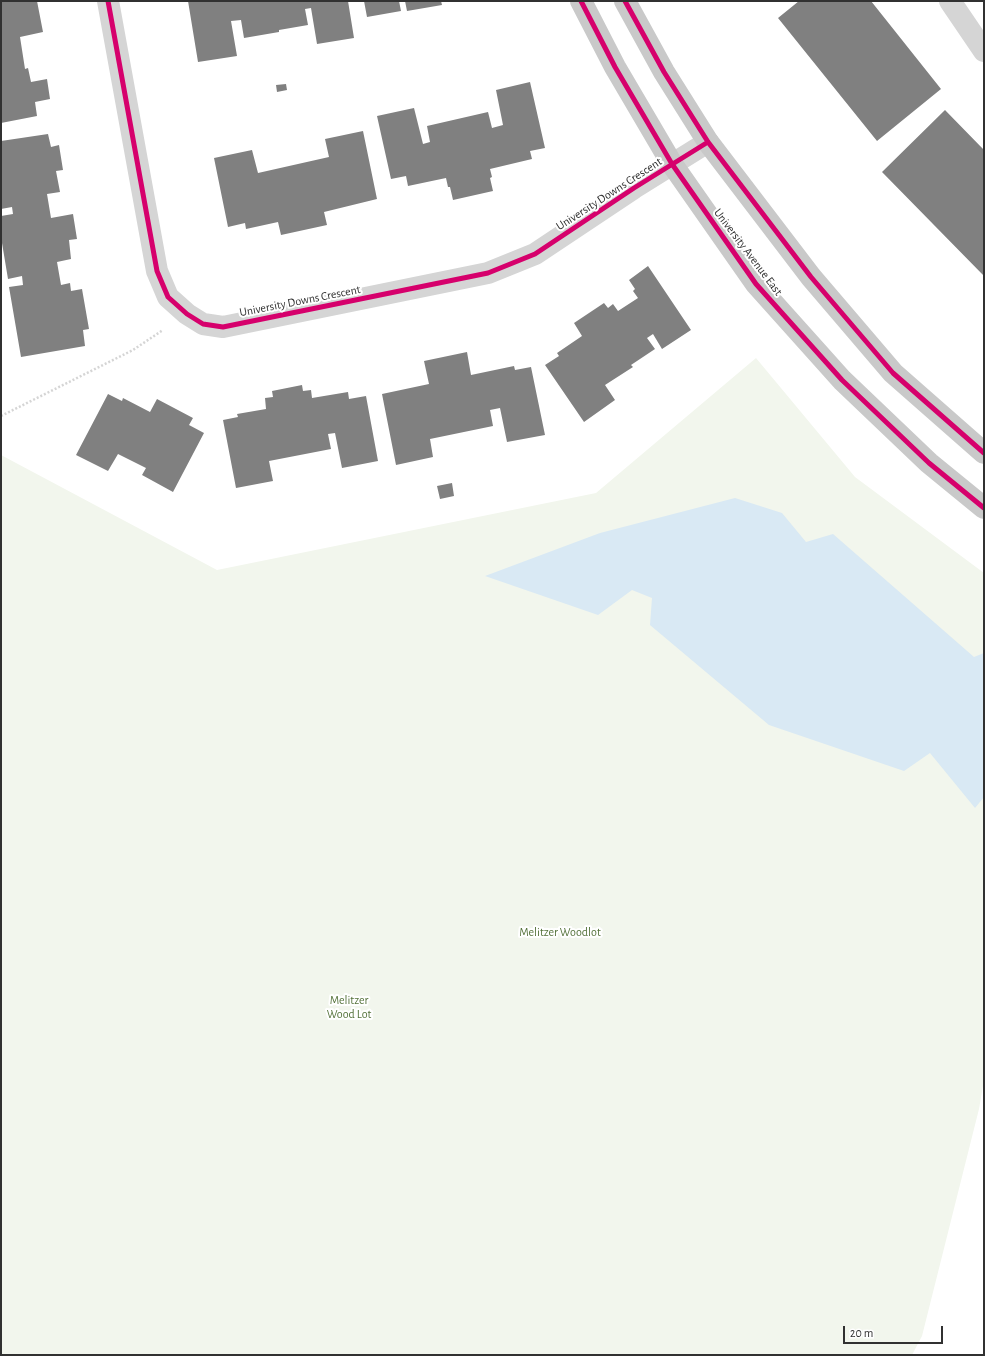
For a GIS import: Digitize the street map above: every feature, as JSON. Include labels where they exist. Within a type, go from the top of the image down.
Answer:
[{"type":"main road","name":"University Avenue East","points":[[581,1],[615,67],[672,164],[756,284],[842,380],[930,463],[984,508]]},
{"type":"main road","points":[[625,1],[664,72],[708,142],[810,277],[894,373],[984,453]]},
{"type":"street","name":"University Downs Crescent","points":[[108,1],[157,271],[168,297],[187,314],[203,324],[223,327],[488,274],[535,254],[624,194],[708,142]]},
{"type":"street","points":[[950,1],[984,50]]},
{"type":"path","points":[[1,416],[133,350],[187,314]]},
{"type":"green space","name":"Melitzer Woodlot","points":[[756,358],[855,477],[984,573],[984,1080],[979,1109],[922,1336],[912,1355],[1,1355],[1,455],[217,570],[596,493]]},
{"type":"shaded area","points":[[735,498],[782,513],[806,542],[833,534],[974,657],[984,653],[984,797],[975,808],[930,753],[904,771],[769,725],[650,625],[652,598],[632,590],[598,615],[485,576],[600,533]]},
{"type":"building","points":[[1,1],[37,1],[43,32],[20,37],[25,69],[28,68],[31,82],[47,79],[50,99],[35,102],[37,116],[1,123]]},
{"type":"building","points":[[188,1],[348,1],[354,38],[317,44],[311,8],[305,9],[308,25],[244,38],[241,20],[231,21],[237,56],[198,62]]},
{"type":"building","points":[[364,1],[399,1],[401,11],[367,17]]},
{"type":"building","points":[[405,1],[441,1],[442,5],[407,11]]},
{"type":"building","points":[[799,1],[871,1],[941,89],[877,141],[778,18]]},
{"type":"building","points":[[530,82],[545,148],[530,151],[532,159],[490,169],[492,177],[490,178],[493,191],[453,200],[446,178],[408,186],[406,176],[391,179],[377,116],[414,108],[423,144],[430,142],[427,126],[488,112],[492,128],[503,125],[496,90]]},
{"type":"building","points":[[286,84],[287,90],[277,92],[276,85]]},
{"type":"building","points":[[945,110],[984,150],[984,276],[882,172]]},
{"type":"building","points":[[363,131],[377,199],[324,212],[327,225],[281,235],[278,222],[246,229],[245,223],[228,227],[214,158],[252,150],[258,173],[329,157],[325,139]]},
{"type":"building","points":[[48,134],[51,147],[59,145],[63,170],[56,171],[60,192],[47,194],[51,218],[73,214],[77,239],[69,240],[71,259],[57,262],[61,285],[70,283],[71,291],[82,289],[89,329],[83,330],[85,346],[21,357],[9,287],[23,285],[22,276],[8,279],[1,237],[1,216],[13,214],[12,207],[1,209],[1,141]]},
{"type":"building","points":[[648,266],[691,330],[662,349],[653,334],[647,338],[655,349],[631,365],[633,367],[605,385],[615,400],[584,422],[545,365],[559,356],[557,353],[582,336],[574,323],[604,303],[608,308],[613,304],[618,311],[638,298],[633,291],[635,289],[629,280]]},
{"type":"building","points":[[467,352],[471,375],[514,366],[515,370],[531,367],[545,435],[507,442],[500,408],[490,410],[493,426],[430,439],[433,457],[396,465],[382,394],[429,384],[424,361]]},
{"type":"building","points":[[302,385],[303,391],[311,390],[312,398],[348,392],[349,399],[366,396],[378,461],[342,468],[335,433],[328,434],[331,449],[269,461],[273,481],[236,488],[223,420],[238,417],[237,414],[266,409],[265,398],[273,397],[272,391]]},
{"type":"building","points":[[108,394],[122,401],[123,398],[150,412],[157,399],[193,418],[189,425],[204,433],[173,492],[142,475],[146,468],[118,454],[108,471],[76,455]]},
{"type":"building","points":[[452,483],[454,496],[440,499],[437,486]]},
{"type":"cycle path","points":[[108,1],[157,271],[168,297],[187,314],[203,324],[223,327],[488,273],[535,254],[634,188],[708,142]]},
{"type":"cycle path","points":[[581,1],[615,67],[672,164],[756,284],[842,380],[929,463],[984,508]]},
{"type":"cycle path","points":[[625,1],[664,72],[708,142],[811,277],[893,373],[984,453]]},
{"type":"park label","name":"Melitzer Wood Lot","points":[[349,1007]]}]
